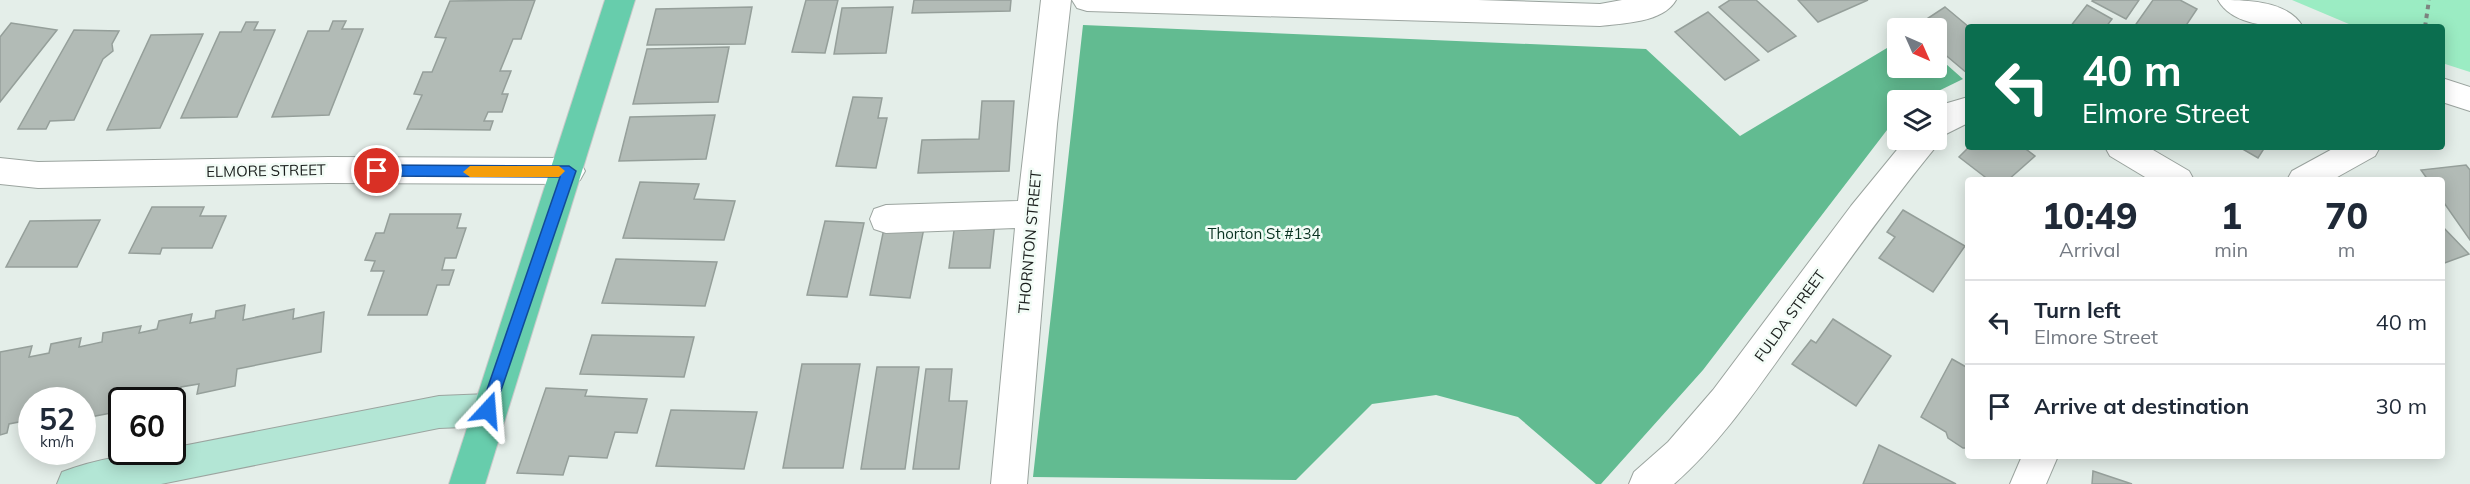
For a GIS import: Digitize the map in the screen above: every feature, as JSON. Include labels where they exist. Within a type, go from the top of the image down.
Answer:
[{"type":"main road","points":[[467,484],[488,410],[569,171],[620,0]]},
{"type":"main road","points":[[75,484],[440,412],[488,410]]},
{"type":"street","name":"THORNTON STREET","points":[[1009,484],[1033,214],[1056,0]]},
{"type":"street","points":[[1087,0],[1600,15],[1644,8],[1661,0]]},
{"type":"street","points":[[2233,0],[2282,24]]},
{"type":"street","points":[[2445,91],[2470,99]]},
{"type":"street","points":[[1947,118],[1955,113],[1965,111]]},
{"type":"street","name":"FULDA STREET","points":[[1647,484],[1676,461],[1740,383],[1881,191],[1915,150]]},
{"type":"street","points":[[2126,150],[2173,177]]},
{"type":"street","points":[[2308,177],[2358,150]]},
{"type":"street","name":"ELMORE STREET","points":[[0,171],[38,175],[329,170],[569,171]]},
{"type":"street","points":[[886,219],[1033,214]]},
{"type":"street","points":[[2028,484],[2039,459]]},
{"type":"path","points":[[2425,24],[2429,0]]},
{"type":"green space","points":[[2292,0],[2470,0],[2470,72],[2445,64],[2445,24],[2349,24]]},
{"type":"green space","name":"Thorton St #134","points":[[1083,25],[1646,49],[1740,136],[1887,48],[1887,78],[1947,78],[1947,65],[1963,79],[1940,90],[1887,90],[1887,130],[1703,370],[1601,484],[1596,484],[1518,417],[1436,395],[1372,404],[1296,480],[1033,477]]},
{"type":"building","points":[[535,0],[521,39],[513,39],[500,71],[511,71],[502,94],[508,94],[502,112],[488,112],[484,121],[493,121],[490,130],[407,129],[422,95],[414,94],[423,72],[432,72],[446,38],[435,37],[450,1]]},
{"type":"building","points":[[806,0],[838,0],[825,53],[792,52]]},
{"type":"building","points":[[914,0],[1011,0],[1010,11],[912,13]]},
{"type":"building","points":[[1730,0],[1756,0],[1796,36],[1768,52],[1719,7]]},
{"type":"building","points":[[1798,0],[1868,0],[1818,22]]},
{"type":"building","points":[[2093,0],[2139,0],[2126,19],[2092,1]]},
{"type":"building","points":[[2153,0],[2180,0],[2197,9],[2187,24],[2136,24]]},
{"type":"building","points":[[2087,5],[2112,19],[2108,24],[2072,24]]},
{"type":"building","points":[[752,7],[745,44],[647,45],[656,9]]},
{"type":"building","points":[[893,7],[886,53],[834,54],[842,8]]},
{"type":"building","points":[[1945,7],[1965,24],[1965,71],[1947,56],[1947,18],[1928,18]]},
{"type":"building","points":[[1708,12],[1759,60],[1725,80],[1675,32]]},
{"type":"building","points":[[333,21],[346,21],[342,29],[363,29],[329,115],[272,117],[308,31],[329,31]]},
{"type":"building","points":[[246,22],[258,22],[254,30],[275,30],[237,117],[181,118],[220,32],[241,32]]},
{"type":"building","points":[[11,23],[57,30],[0,102],[0,37]]},
{"type":"building","points":[[74,30],[119,31],[112,44],[113,51],[103,59],[74,120],[50,121],[46,129],[18,129]]},
{"type":"building","points":[[203,34],[160,128],[107,130],[151,35]]},
{"type":"building","points":[[729,47],[718,102],[633,104],[647,49]]},
{"type":"building","points":[[853,97],[882,98],[878,118],[887,118],[876,168],[836,166]]},
{"type":"building","points":[[982,101],[1014,101],[1009,171],[918,173],[922,140],[979,139]]},
{"type":"building","points":[[715,115],[706,159],[619,161],[630,117]]},
{"type":"building","points":[[1966,150],[2027,150],[2035,156],[2011,177],[1985,177],[1959,157]]},
{"type":"building","points":[[2244,150],[2263,150],[2258,158]]},
{"type":"building","points":[[2466,165],[2470,170],[2470,240],[2445,204],[2445,177],[2426,177],[2421,170]]},
{"type":"building","points":[[640,182],[699,184],[694,199],[735,201],[724,240],[623,238]]},
{"type":"building","points":[[152,207],[204,207],[200,216],[226,216],[212,248],[162,248],[160,254],[129,253]]},
{"type":"building","points":[[1903,210],[1965,246],[1933,292],[1879,258],[1895,237],[1887,232]]},
{"type":"building","points":[[390,214],[461,214],[457,228],[466,228],[456,258],[445,258],[442,270],[454,270],[449,285],[437,285],[427,315],[368,315],[384,271],[371,271],[375,261],[365,260],[376,233],[384,233]]},
{"type":"building","points":[[886,219],[925,223],[910,298],[870,295]]},
{"type":"building","points":[[100,220],[77,267],[6,267],[30,221]]},
{"type":"building","points":[[825,221],[864,223],[847,297],[807,295]]},
{"type":"building","points":[[995,222],[990,268],[949,268],[955,223]]},
{"type":"building","points":[[2445,229],[2469,254],[2445,263]]},
{"type":"building","points":[[616,259],[717,262],[705,306],[602,303]]},
{"type":"building","points":[[245,305],[243,320],[294,309],[293,319],[324,312],[321,352],[237,369],[235,386],[197,394],[199,384],[181,387],[108,387],[108,414],[96,416],[96,387],[18,387],[18,422],[9,424],[7,433],[0,435],[0,352],[32,346],[29,357],[49,353],[51,344],[81,338],[79,347],[102,342],[103,333],[141,326],[139,333],[157,329],[159,321],[192,314],[190,323],[215,318],[216,311]]},
{"type":"building","points":[[1833,319],[1891,356],[1856,406],[1792,364],[1811,340],[1816,343]]},
{"type":"building","points":[[592,335],[694,337],[684,377],[580,374]]},
{"type":"building","points":[[1952,359],[1965,366],[1965,448],[1948,438],[1946,432],[1921,417]]},
{"type":"building","points":[[802,364],[860,364],[843,468],[783,468]]},
{"type":"building","points":[[877,367],[919,367],[905,469],[861,469]]},
{"type":"building","points":[[926,369],[952,369],[949,401],[967,401],[959,469],[913,469]]},
{"type":"building","points":[[546,388],[587,390],[585,396],[647,399],[637,433],[615,432],[607,458],[569,456],[563,475],[517,473]]},
{"type":"building","points":[[671,410],[757,412],[744,469],[656,466]]},
{"type":"building","points":[[1879,445],[1956,484],[1863,484]]},
{"type":"building","points":[[2093,471],[2132,484],[2092,484]]},
{"type":"slow traffic","points":[[470,172],[559,171]]},
{"type":"route","points":[[377,171],[569,171],[488,410]]}]
